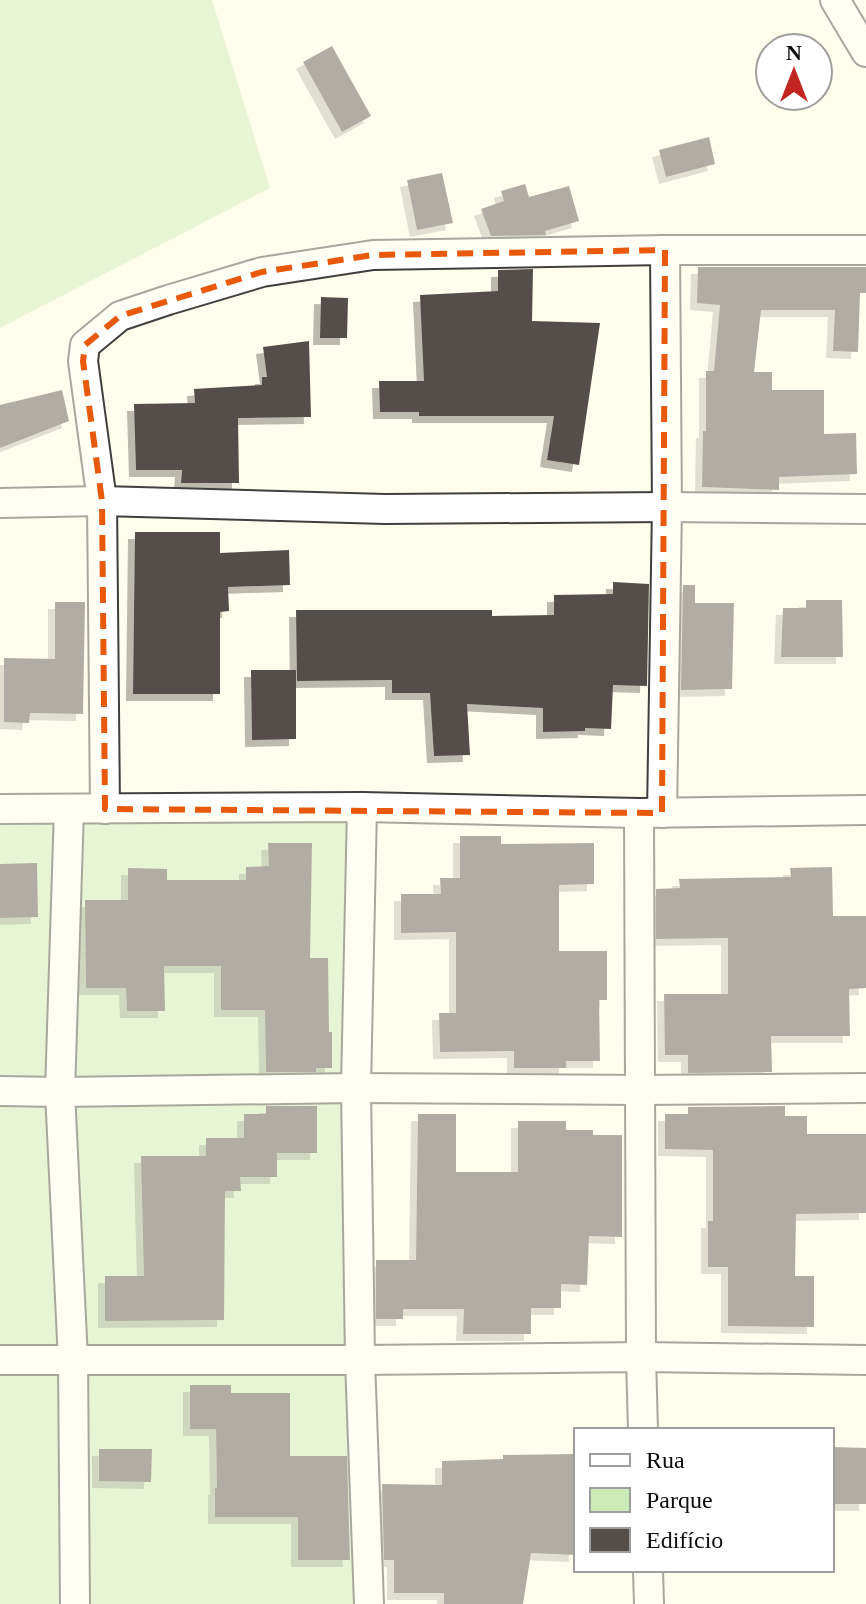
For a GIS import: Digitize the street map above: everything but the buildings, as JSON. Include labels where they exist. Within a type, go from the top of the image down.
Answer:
[{"type":"street","points":[[835,0],[866,52]]},
{"type":"street","points":[[643,1428],[639,1090],[667,507],[665,250]]},
{"type":"street","points":[[105,809],[102,501],[83,361],[85,345],[120,316],[262,272],[373,255],[866,250]]},
{"type":"street","points":[[0,503],[102,501],[385,509],[866,509]]},
{"type":"street","points":[[362,807],[356,1088],[360,1360],[369,1604]]},
{"type":"street","points":[[0,809],[362,807],[650,813],[866,810]]},
{"type":"street","points":[[69,809],[60,1092],[73,1360],[75,1604]]},
{"type":"street","points":[[0,1091],[866,1088]]},
{"type":"street","points":[[0,1360],[641,1357],[866,1360]]},
{"type":"street","points":[[648,1572],[649,1604]]},
{"type":"highlighted area","points":[[665,250],[662,813],[105,809],[102,501],[83,361],[85,345],[120,316],[262,272],[373,255]]},
{"type":"green space","points":[[0,0],[212,0],[270,188],[0,328]]},
{"type":"green space","points":[[351,813],[369,1604],[0,1604],[0,824]]}]
